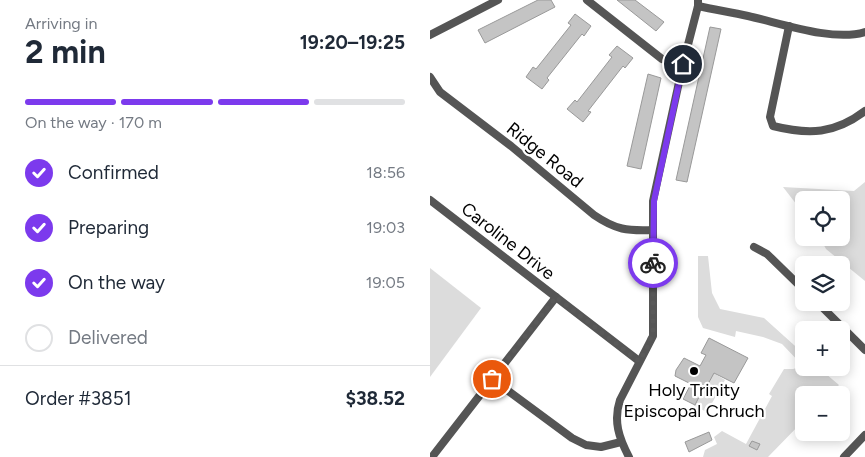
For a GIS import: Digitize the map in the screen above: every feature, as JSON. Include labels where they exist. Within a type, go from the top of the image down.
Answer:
[{"type":"street","points":[[430,35],[498,0]]},
{"type":"street","points":[[587,0],[662,58],[683,64]]},
{"type":"street","points":[[629,457],[621,442],[616,422],[616,410],[647,348],[653,330],[654,201],[698,3],[789,26],[842,35],[865,32]]},
{"type":"street","points":[[789,26],[770,117],[773,126],[812,132],[832,129],[851,122],[865,110]]},
{"type":"street","name":"Ridge Road","points":[[430,77],[440,92],[511,146],[594,214],[620,229],[653,230]]},
{"type":"street","name":"Caroline Drive","points":[[430,200],[639,361]]},
{"type":"street","points":[[754,247],[767,254],[795,281]]},
{"type":"street","points":[[444,457],[434,454],[556,297]]},
{"type":"street","points":[[826,311],[865,350]]},
{"type":"street","points":[[492,379],[572,438],[586,445],[601,447],[621,442]]},
{"type":"street","points":[[844,457],[865,435]]},
{"type":"shaded area","points":[[865,182],[865,281],[850,269],[850,256],[835,256],[824,246],[850,246],[850,191],[795,191],[795,202],[783,187],[854,191]]},
{"type":"shaded area","points":[[698,256],[708,256],[712,293],[720,309],[764,318],[795,346],[795,358],[782,344],[763,337],[736,331],[735,337],[703,328],[698,317]]},
{"type":"shaded area","points":[[430,268],[481,308],[430,377]]},
{"type":"shaded area","points":[[795,368],[795,376],[828,376],[839,385],[795,386],[795,429],[768,457],[703,457],[705,450],[717,444],[714,437],[722,431],[746,444],[772,396],[769,394],[784,369]]},
{"type":"shaded area","points":[[712,372],[725,380],[707,412],[694,406],[705,385],[708,386]]},
{"type":"building","points":[[538,0],[551,0],[555,7],[485,43],[478,30]]},
{"type":"building","points":[[617,0],[635,0],[664,22],[656,31]]},
{"type":"building","points":[[575,14],[591,26],[584,36],[582,34],[547,78],[549,80],[542,89],[526,77],[533,67],[536,69],[571,25],[568,23]]},
{"type":"building","points":[[710,27],[721,29],[687,182],[676,180]]},
{"type":"building","points":[[617,46],[633,58],[625,68],[623,66],[588,111],[591,112],[583,122],[567,109],[575,100],[577,102],[612,57],[609,55]]},
{"type":"building","points":[[648,74],[661,78],[641,169],[627,166]]},
{"type":"building","name":"Holy Trinity Episcopal Chruch","points":[[709,338],[748,358],[734,383],[714,373],[707,386],[705,385],[695,405],[683,399],[691,384],[675,376],[676,370],[684,358],[700,366],[706,355],[701,353]]},
{"type":"building","points":[[709,432],[712,440],[689,452],[685,442]]},
{"type":"building","points":[[752,441],[760,444],[757,450],[749,446]]},
{"type":"way so far","points":[[492,379],[556,297],[639,361],[647,348],[653,330],[653,263]]},
{"type":"place","name":"Holy Trinity Episcopal Chruch","points":[[694,371]]},
{"type":"route","points":[[653,263],[654,201],[657,181],[683,64]]}]
